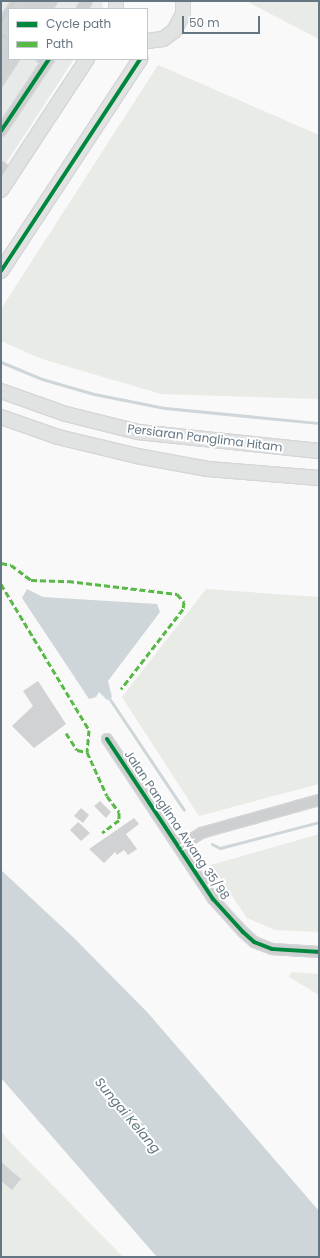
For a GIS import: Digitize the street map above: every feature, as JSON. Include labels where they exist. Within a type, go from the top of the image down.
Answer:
[{"type":"main road","points":[[149,44],[169,36],[178,26],[183,14],[183,1]]},
{"type":"main road","points":[[1,190],[6,170],[86,60]]},
{"type":"main road","points":[[1,271],[139,60]]},
{"type":"main road","name":"Persiaran Panglima Hitam","points":[[1,391],[66,414],[138,432],[319,451]]},
{"type":"main road","name":"Persiaran Panglima Hitam","points":[[1,417],[58,437],[137,456],[208,469],[319,478]]},
{"type":"street","points":[[1,131],[45,60]]},
{"type":"street","name":"Jalan Panglima Awang 35/98","points":[[107,739],[213,899],[254,942],[272,949],[319,952]]},
{"type":"street","points":[[179,847],[200,833],[319,800]]},
{"type":"lane","points":[[1,20],[8,10]]},
{"type":"shaded area","points":[[1,1],[102,1],[103,8],[8,8],[8,60],[73,60],[1,171]]},
{"type":"shaded area","points":[[246,1],[319,1],[319,39]]},
{"type":"shaded area","points":[[158,65],[319,135],[319,399],[161,394],[42,359],[1,341],[1,309]]},
{"type":"shaded area","points":[[206,589],[319,597],[319,784],[199,816],[122,697]]},
{"type":"shaded area","points":[[319,834],[319,932],[275,930],[247,918],[211,865]]},
{"type":"shaded area","points":[[291,972],[319,974],[319,995],[289,977]]},
{"type":"shaded area","points":[[1,1131],[10,1142],[123,1257],[1,1257]]},
{"type":"water","points":[[27,589],[43,597],[157,604],[160,612],[108,681],[112,697],[107,700],[99,692],[96,697],[89,699],[22,598]]},
{"type":"water","name":"Sungai Kelang","points":[[1,870],[74,938],[148,1013],[319,1211],[319,1257],[157,1257],[1,1078]]},
{"type":"building","points":[[18,1],[59,1],[55,8],[14,8]]},
{"type":"building","points":[[8,16],[8,34],[1,30],[1,24]]},
{"type":"building","points":[[1,39],[8,43],[8,60],[20,60],[1,89]]},
{"type":"building","points":[[38,681],[66,724],[34,748],[12,726],[33,706],[23,691]]},
{"type":"building","points":[[100,801],[111,812],[106,818],[94,806]]},
{"type":"building","points":[[81,808],[89,815],[83,823],[74,816]]},
{"type":"building","points":[[134,818],[139,824],[126,834],[137,849],[128,855],[124,850],[117,855],[115,852],[104,863],[89,849]]},
{"type":"building","points":[[78,822],[90,833],[81,841],[70,830]]},
{"type":"building","points":[[1,1162],[21,1179],[12,1190],[1,1181]]},
{"type":"waterway","points":[[1,362],[42,379],[94,394],[165,408],[319,423]]},
{"type":"waterway","points":[[107,695],[184,810]]},
{"type":"waterway","points":[[212,844],[220,848],[319,822]]},
{"type":"marked path","points":[[1,563],[11,565],[31,580],[68,581],[177,594],[184,602],[183,609],[121,689]]},
{"type":"marked path","points":[[1,584],[89,730],[87,752],[107,796],[119,812],[119,820],[102,833]]},
{"type":"marked path","points":[[66,733],[77,750],[87,752]]},
{"type":"cycle path","points":[[1,131],[48,60]]},
{"type":"cycle path","points":[[1,271],[139,60]]},
{"type":"cycle path","points":[[107,739],[213,899],[243,932],[254,942],[272,949],[319,952]]}]
